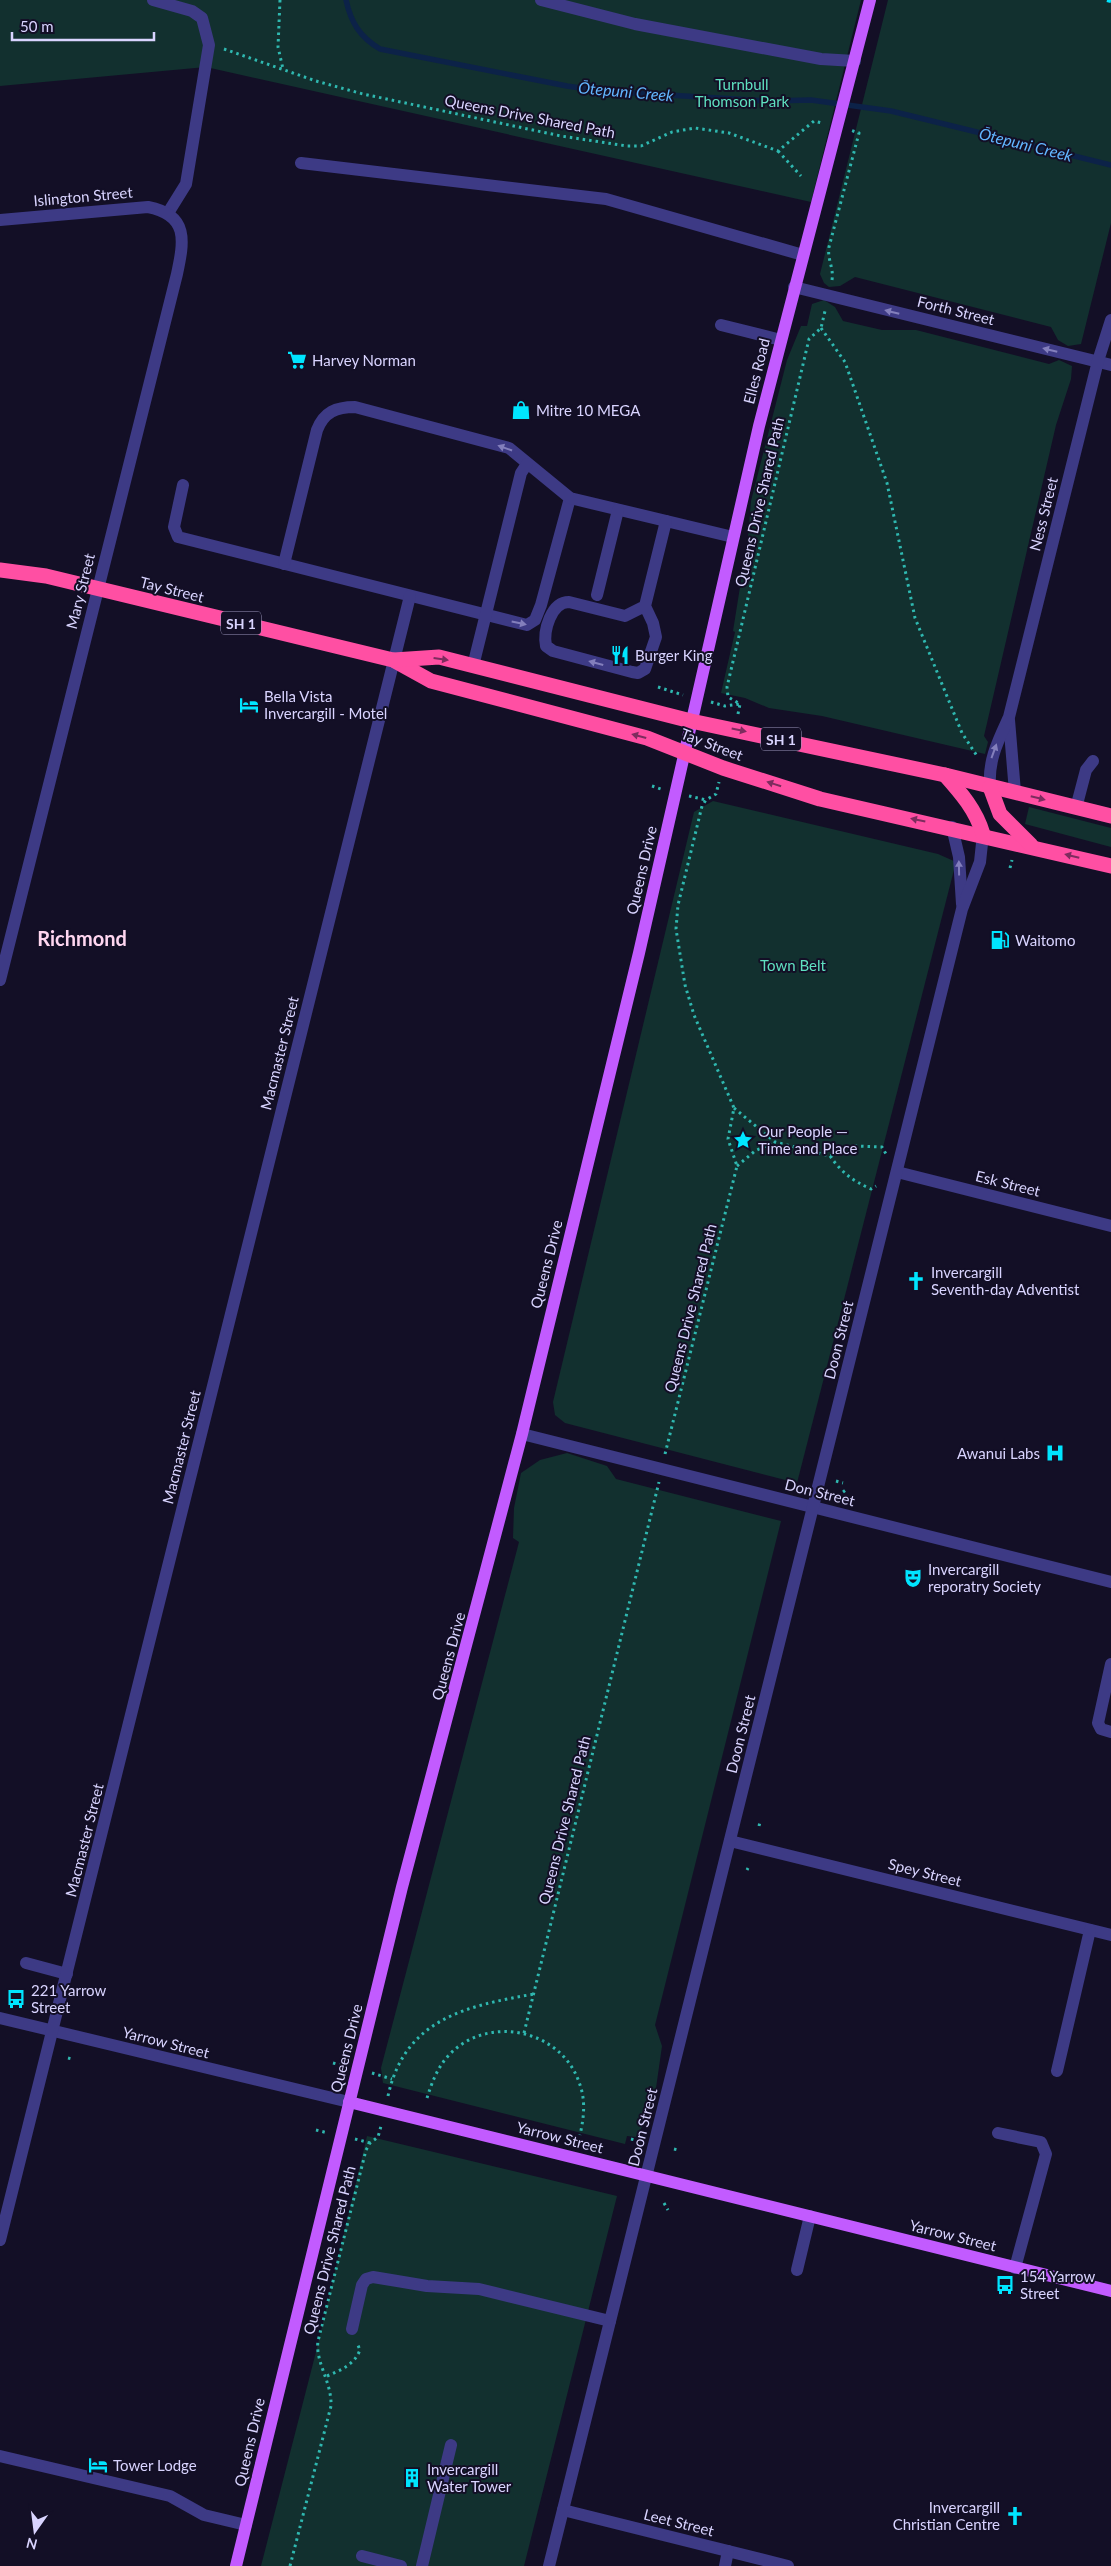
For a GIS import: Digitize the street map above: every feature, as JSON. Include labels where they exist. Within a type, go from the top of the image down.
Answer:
[{"type":"highway","name":"Tay Street","points":[[0,570],[37,575],[393,660],[432,681],[647,738],[732,771],[820,799],[983,834],[1111,866]]},
{"type":"highway","name":"Tay Street","points":[[393,660],[439,657],[692,721],[945,775],[1111,816]]},
{"type":"highway","points":[[945,775],[968,803],[979,822],[983,834]]},
{"type":"highway","points":[[990,787],[1000,814],[1032,846]]},
{"type":"main road","name":"Elles Road","points":[[684,753],[733,538],[794,287],[840,121],[870,0]]},
{"type":"main road","name":"Queens Drive","points":[[236,2566],[402,1887],[522,1434],[639,953],[684,753]]},
{"type":"main road","name":"Yarrow Street","points":[[349,2102],[1111,2291]]},
{"type":"street","points":[[153,0],[192,11],[202,18],[209,45],[186,184],[168,213]]},
{"type":"street","points":[[541,0],[635,24],[821,59],[855,61]]},
{"type":"street","points":[[301,163],[606,199],[803,255]]},
{"type":"street","name":"Islington Street","points":[[0,220],[136,208],[148,208],[168,213]]},
{"type":"street","name":"Mary Street","points":[[0,980],[180,258],[183,242],[181,230],[175,219],[168,213]]},
{"type":"street","name":"Forth Street","points":[[794,287],[1111,365]]},
{"type":"street","name":"Ness Street","points":[[990,787],[989,771],[993,750],[1009,717],[1098,361],[1111,320]]},
{"type":"street","points":[[721,325],[781,340]]},
{"type":"street","points":[[284,564],[321,421],[332,410],[341,407],[355,407],[513,450],[527,464],[570,498],[733,538]]},
{"type":"street","points":[[473,666],[521,473],[527,464]]},
{"type":"street","points":[[183,485],[174,527],[178,537],[528,625],[535,620],[541,605],[570,498]]},
{"type":"street","points":[[597,596],[618,510]]},
{"type":"street","points":[[645,606],[625,616],[564,602],[556,606],[552,613],[546,638],[549,649],[638,672],[648,665],[656,638],[653,624],[645,606],[666,521]]},
{"type":"street","name":"Macmaster Street","points":[[0,2240],[410,596]]},
{"type":"street","points":[[541,605],[552,613]]},
{"type":"street","name":"Ness Street","points":[[1009,717],[1015,792]]},
{"type":"street","points":[[1076,808],[1086,770],[1093,761]]},
{"type":"street","name":"Doon Street","points":[[952,828],[959,857],[962,909]]},
{"type":"street","name":"Doon Street","points":[[550,2566],[962,909],[980,862],[983,834]]},
{"type":"street","name":"Esk Street","points":[[897,1172],[1111,1226]]},
{"type":"street","name":"Don Street","points":[[522,1434],[1111,1582]]},
{"type":"street","points":[[1111,1664],[1098,1724],[1101,1729],[1111,1732]]},
{"type":"street","name":"Spey Street","points":[[730,1841],[1111,1936]]},
{"type":"street","points":[[1057,2071],[1090,1930]]},
{"type":"street","points":[[26,1963],[67,1974]]},
{"type":"street","name":"Yarrow Street","points":[[0,2018],[349,2102]]},
{"type":"street","points":[[998,2132],[1041,2142],[1046,2154],[1015,2268]]},
{"type":"street","points":[[797,2270],[810,2216]]},
{"type":"street","points":[[352,2329],[362,2285],[366,2279],[373,2277],[427,2286],[479,2289],[610,2321]]},
{"type":"street","points":[[422,2566],[451,2445]]},
{"type":"street","points":[[0,2456],[170,2496],[204,2515],[246,2525]]},
{"type":"street","name":"Leet Street","points":[[563,2510],[788,2566]]},
{"type":"street","points":[[725,2566],[728,2551]]},
{"type":"street","points":[[362,2556],[401,2566]]},
{"type":"path","points":[[280,0],[278,47],[283,70]]},
{"type":"path","name":"Queens Drive Shared Path","points":[[209,45],[363,94],[596,142],[641,146],[672,132],[695,128],[729,134],[778,151]]},
{"type":"path","points":[[801,176],[778,151],[814,121],[820,123]]},
{"type":"path","points":[[831,282],[833,272],[828,253],[859,133],[856,132]]},
{"type":"path","name":"Queens Drive Shared Path","points":[[740,704],[728,697],[727,687],[809,339],[821,328],[826,304]]},
{"type":"path","points":[[821,328],[845,362],[887,483],[915,618],[962,733],[980,760]]},
{"type":"path","points":[[725,706],[740,704],[737,714]]},
{"type":"path","points":[[717,789],[716,794],[703,799],[678,905],[676,929],[684,977],[694,1015],[734,1108],[775,1142],[830,1156],[847,1176],[871,1189]]},
{"type":"path","points":[[1010,868],[1013,857]]},
{"type":"path","points":[[734,1108],[728,1139],[737,1166],[754,1151],[775,1142]]},
{"type":"path","points":[[830,1156],[855,1146],[882,1147]]},
{"type":"path","name":"Queens Drive Shared Path","points":[[665,1454],[737,1166]]},
{"type":"path","points":[[836,1481],[843,1483]]},
{"type":"path","name":"Queens Drive Shared Path","points":[[524,2033],[658,1483]]},
{"type":"path","points":[[843,1492],[847,1489]]},
{"type":"path","points":[[389,2090],[392,2078],[412,2046],[446,2016],[465,2008],[534,1994]]},
{"type":"path","points":[[427,2098],[438,2070],[458,2047],[475,2037],[494,2032],[524,2033],[548,2043],[574,2070],[584,2106],[580,2135]]},
{"type":"path","points":[[381,2076],[392,2078]]},
{"type":"path","name":"Queens Drive Shared Path","points":[[290,2566],[331,2406],[327,2376],[318,2354],[318,2341],[370,2143],[378,2137],[379,2132]]},
{"type":"path","points":[[365,2142],[370,2143]]},
{"type":"path","points":[[664,2203],[668,2210]]},
{"type":"path","points":[[327,2376],[346,2367],[358,2356],[360,2350],[352,2329]]},
{"type":"green space","name":"Turnbull Thomson Park","points":[[0,0],[861,0],[811,202],[206,67],[0,86]]},
{"type":"green space","points":[[888,0],[1111,0],[1111,223],[1081,344],[1068,346],[1058,340],[1051,327],[855,277],[840,286],[829,287],[824,283],[820,274]]},
{"type":"green space","points":[[824,300],[835,307],[843,321],[882,330],[916,330],[1049,364],[1059,360],[1072,366],[1071,379],[1056,425],[984,736],[988,742],[985,754],[822,716],[769,708],[745,698],[721,693],[735,632],[733,631],[748,537],[751,501],[787,360],[801,326],[807,326],[812,304]]},
{"type":"green space","name":"Town Belt","points":[[713,801],[938,854],[956,862],[797,1483],[565,1423],[555,1415],[553,1402],[694,812]]},
{"type":"green space","points":[[1029,807],[1111,828],[1111,847],[1025,824]]},
{"type":"green space","points":[[567,1453],[607,1466],[616,1479],[781,1521],[655,2025],[662,2046],[653,2109],[636,2137],[627,2136],[625,2144],[383,2083],[381,2068],[519,1542],[513,1538],[514,1508],[521,1473],[540,1460]]},
{"type":"green space","points":[[367,2136],[617,2196],[524,2566],[261,2566],[317,2348]]},
{"type":"waterway","name":"Ōtepuni Creek","points":[[346,0],[357,29],[367,40],[380,49],[601,91],[768,101],[811,100],[891,111],[1111,165]]},
{"type":"railway","points":[[1107,0],[1111,1]]},
{"type":"place","name":"Harvey Norman","points":[[297,360]]},
{"type":"place","name":"Mitre 10 MEGA","points":[[521,410]]},
{"type":"place","name":"Burger King","points":[[620,655]]},
{"type":"place","name":"Bella Vista Invercargill - Motel","points":[[249,705]]},
{"type":"place","name":"Waitomo","points":[[1000,940]]},
{"type":"place","name":"Our People — Time and Place","points":[[743,1140]]},
{"type":"place","name":"Invercargill Seventh-day Adventist","points":[[916,1281]]},
{"type":"place","name":"Awanui Labs","points":[[1055,1453]]},
{"type":"place","name":"Invercargill reporatry Society","points":[[913,1578]]},
{"type":"place","name":"221 Yarrow Street","points":[[16,1999]]},
{"type":"place","name":"154 Yarrow Street","points":[[1005,2285]]},
{"type":"place","name":"Tower Lodge","points":[[98,2465]]},
{"type":"place","name":"Invercargill Water Tower","points":[[412,2478]]},
{"type":"place","name":"Invercargill Christian Centre","points":[[1015,2516]]},
{"type":"district","name":"Richmond","points":[[82,938]]}]
